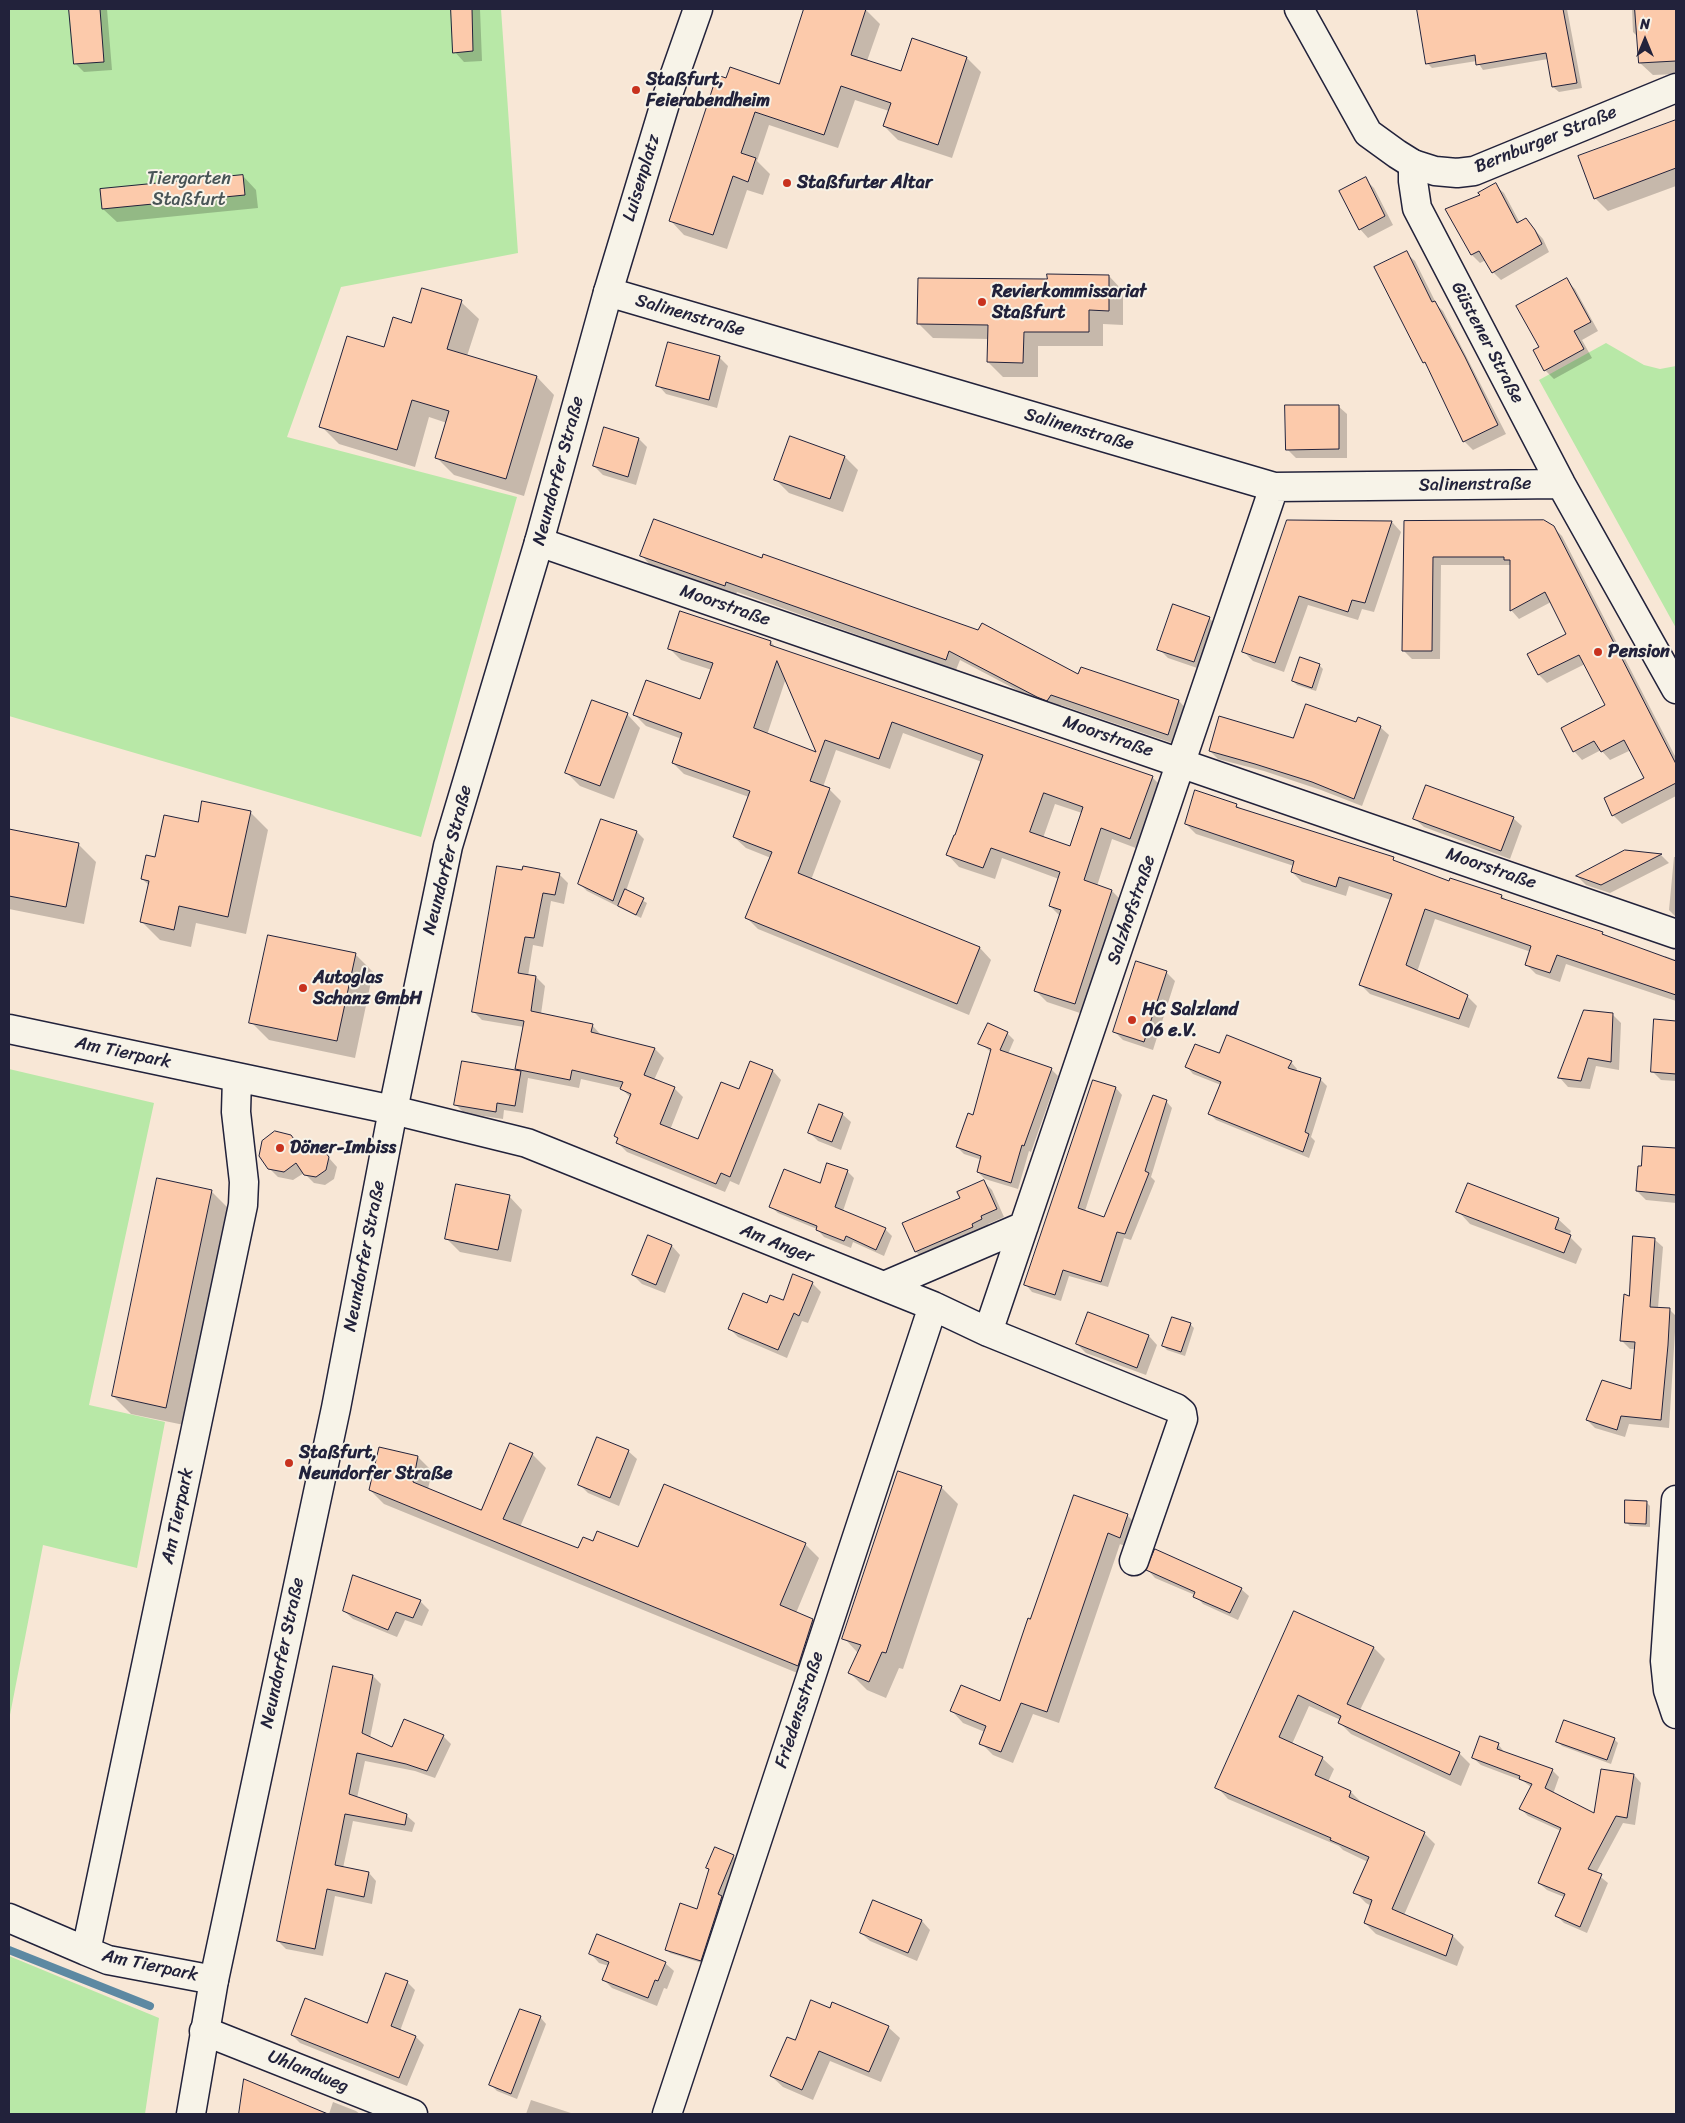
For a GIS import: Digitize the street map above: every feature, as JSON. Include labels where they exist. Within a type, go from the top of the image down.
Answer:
[{"type":"street","name":"Luisenplatz","points":[[608,292],[667,97],[698,9]]},
{"type":"street","points":[[1299,9],[1368,133],[1396,154],[1414,164]]},
{"type":"street","name":"Bernburger Straße","points":[[1414,164],[1435,170],[1457,173],[1474,171],[1676,88]]},
{"type":"street","name":"Güstener Straße","points":[[1414,164],[1413,181],[1417,208],[1561,484],[1676,689]]},
{"type":"street","name":"Salinenstraße","points":[[608,292],[1274,488],[1561,484]]},
{"type":"street","name":"Neundorfer Straße","points":[[191,2114],[214,1980],[340,1388],[393,1110],[448,846],[539,542],[608,292]]},
{"type":"street","name":"Salzhofstraße","points":[[988,1332],[1274,488]]},
{"type":"street","name":"Moorstraße","points":[[539,542],[1676,934]]},
{"type":"street","name":"Am Tierpark","points":[[9,1029],[393,1110]]},
{"type":"street","name":"Am Tierpark","points":[[86,1951],[243,1204],[244,1182],[236,1112],[237,1078]]},
{"type":"street","name":"Am Anger","points":[[393,1110],[527,1143],[933,1306],[988,1332],[1176,1408],[1182,1413],[1183,1419],[1134,1561]]},
{"type":"street","points":[[884,1286],[1024,1226]]},
{"type":"street","name":"Friedensstraße","points":[[667,2114],[933,1306]]},
{"type":"street","points":[[1676,1500],[1665,1661],[1668,1690],[1676,1714]]},
{"type":"street","name":"Am Tierpark","points":[[9,1918],[108,1960],[214,1980]]},
{"type":"street","name":"Uhlandweg","points":[[204,2031],[413,2114]]},
{"type":"green space","name":"Tiergarten Staßfurt","points":[[9,9],[501,9],[518,253],[341,287],[287,437],[517,497],[421,837],[9,716]]},
{"type":"green space","points":[[1606,343],[1644,365],[1660,369],[1676,366],[1676,628],[1539,380]]},
{"type":"green space","points":[[9,1069],[154,1103],[89,1405],[165,1422],[137,1568],[43,1545],[9,1720]]},
{"type":"green space","points":[[9,1956],[159,2018],[145,2114],[9,2114]]},
{"type":"building","points":[[69,9],[100,9],[104,62],[74,64]]},
{"type":"building","points":[[451,9],[472,9],[473,51],[453,53]]},
{"type":"building","points":[[804,9],[866,9],[851,55],[901,71],[912,38],[967,57],[938,145],[883,126],[891,103],[841,86],[824,135],[755,112],[741,153],[756,158],[748,182],[733,176],[713,235],[669,221],[717,75],[726,78],[730,67],[779,84]]},
{"type":"building","points":[[1417,9],[1563,9],[1577,83],[1552,87],[1546,53],[1476,65],[1475,55],[1426,64]]},
{"type":"building","points":[[1635,9],[1676,9],[1676,61],[1639,63]]},
{"type":"building","points":[[1676,120],[1676,168],[1594,199],[1578,156]]},
{"type":"building","points":[[243,175],[245,195],[102,209],[100,189]]},
{"type":"building","points":[[1366,177],[1385,216],[1359,230],[1339,191]]},
{"type":"building","points":[[1496,183],[1517,223],[1526,218],[1542,244],[1492,273],[1479,251],[1471,255],[1445,209],[1480,195],[1478,193]]},
{"type":"building","points":[[1407,251],[1432,302],[1435,301],[1465,357],[1498,425],[1463,442],[1425,362],[1423,363],[1374,267]]},
{"type":"building","name":"Revierkommissariat Staßfurt","points":[[1047,274],[1109,275],[1109,311],[1089,310],[1089,332],[1024,332],[1023,363],[987,362],[988,325],[917,324],[918,278],[1047,279]]},
{"type":"building","points":[[1567,278],[1591,322],[1574,331],[1584,349],[1544,371],[1533,350],[1539,347],[1516,306]]},
{"type":"building","points":[[422,288],[462,300],[447,349],[537,376],[506,479],[435,458],[449,411],[412,400],[397,450],[319,427],[347,336],[384,347],[393,317],[411,323]]},
{"type":"building","points":[[668,342],[720,356],[709,400],[656,386]]},
{"type":"building","points":[[1285,405],[1339,405],[1339,449],[1286,450]]},
{"type":"building","points":[[604,427],[639,438],[628,477],[593,466]]},
{"type":"building","points":[[790,436],[845,456],[830,499],[774,480]]},
{"type":"building","points":[[654,519],[762,558],[763,554],[978,630],[982,623],[1078,674],[1081,667],[1179,700],[1168,735],[1051,695],[1047,701],[949,651],[946,660],[726,582],[725,586],[640,556]]},
{"type":"building","points":[[1287,520],[1392,521],[1365,603],[1352,600],[1348,612],[1299,596],[1275,663],[1242,652]]},
{"type":"building","points":[[1544,520],[1554,526],[1676,764],[1676,783],[1612,816],[1604,798],[1644,778],[1624,740],[1601,752],[1594,741],[1573,752],[1561,728],[1605,705],[1579,655],[1538,675],[1527,654],[1566,634],[1545,592],[1510,611],[1510,560],[1504,560],[1504,557],[1433,557],[1432,651],[1402,651],[1404,521]]},
{"type":"building","points":[[1173,604],[1210,617],[1194,662],[1157,650]]},
{"type":"building","points":[[680,611],[771,641],[770,645],[1153,776],[1130,839],[1101,828],[1084,880],[1112,890],[1075,1004],[1034,991],[1061,910],[1049,906],[1060,872],[991,848],[983,868],[946,855],[955,835],[983,755],[892,722],[879,759],[825,740],[810,781],[830,788],[798,873],[980,947],[957,1004],[745,918],[772,852],[733,837],[750,791],[672,763],[682,733],[633,715],[646,680],[700,699],[713,663],[668,649]],"holes":[[[777,661],[816,752],[754,728]],[[1044,793],[1083,807],[1070,846],[1030,832]]]},
{"type":"building","points":[[1300,657],[1320,664],[1312,688],[1292,681]]},
{"type":"building","points":[[592,700],[628,713],[600,786],[565,773]]},
{"type":"building","points":[[1306,704],[1356,722],[1358,717],[1381,726],[1354,799],[1312,782],[1209,751],[1219,716],[1293,738]]},
{"type":"building","points":[[1426,785],[1514,817],[1501,851],[1413,819]]},
{"type":"building","points":[[1195,790],[1237,804],[1236,807],[1394,857],[1393,860],[1449,881],[1450,878],[1502,895],[1501,898],[1603,932],[1602,934],[1676,961],[1676,995],[1557,955],[1550,973],[1525,965],[1531,946],[1425,909],[1406,965],[1468,995],[1459,1019],[1359,985],[1392,894],[1339,877],[1336,887],[1291,872],[1294,861],[1185,824]]},
{"type":"building","points":[[202,801],[251,811],[228,917],[179,906],[174,930],[140,922],[149,881],[141,879],[146,855],[155,857],[164,815],[198,822]]},
{"type":"building","points":[[601,819],[637,831],[613,901],[578,884]]},
{"type":"building","points":[[9,829],[79,843],[66,907],[9,896]]},
{"type":"building","points":[[1625,850],[1662,854],[1601,885],[1576,876]]},
{"type":"building","points":[[497,866],[522,870],[523,866],[560,873],[555,895],[543,893],[534,938],[525,937],[518,973],[536,976],[531,1011],[593,1024],[591,1032],[655,1048],[644,1075],[675,1087],[660,1124],[698,1139],[721,1082],[739,1089],[750,1061],[773,1070],[730,1177],[721,1173],[716,1184],[616,1143],[618,1138],[614,1136],[631,1094],[620,1089],[623,1082],[572,1070],[570,1080],[515,1069],[524,1021],[472,1012]]},
{"type":"building","points":[[625,889],[644,898],[636,915],[618,906]]},
{"type":"building","name":"Autoglas Schanz GmbH","points":[[268,935],[356,953],[337,1041],[249,1023]]},
{"type":"building","points":[[1136,961],[1167,971],[1144,1042],[1113,1032]]},
{"type":"building","points":[[1584,1010],[1613,1013],[1611,1062],[1588,1058],[1581,1081],[1558,1078]]},
{"type":"building","points":[[1654,1019],[1676,1021],[1676,1074],[1651,1072]]},
{"type":"building","points":[[988,1023],[1008,1032],[1000,1050],[1052,1068],[1024,1146],[1022,1145],[1011,1183],[977,1172],[981,1156],[956,1147],[968,1113],[973,1115],[991,1049],[978,1044]]},
{"type":"building","points":[[1227,1035],[1292,1061],[1288,1068],[1321,1078],[1305,1132],[1309,1134],[1303,1152],[1208,1114],[1221,1082],[1185,1067],[1195,1044],[1219,1053]]},
{"type":"building","points":[[462,1061],[521,1071],[515,1106],[497,1103],[496,1112],[454,1105]]},
{"type":"building","points":[[1093,1080],[1116,1087],[1078,1208],[1104,1217],[1153,1095],[1167,1100],[1145,1171],[1149,1173],[1125,1234],[1117,1232],[1101,1282],[1063,1270],[1055,1295],[1024,1285]]},
{"type":"building","points":[[819,1104],[843,1113],[832,1142],[808,1133]]},
{"type":"building","points":[[275,1131],[291,1135],[296,1142],[322,1148],[329,1157],[326,1170],[316,1177],[304,1175],[296,1163],[284,1172],[268,1169],[259,1156],[262,1141]]},
{"type":"building","points":[[1643,1146],[1676,1148],[1676,1195],[1636,1191],[1638,1166],[1641,1166]]},
{"type":"building","points":[[827,1163],[848,1170],[835,1207],[886,1228],[876,1250],[846,1236],[844,1241],[816,1230],[817,1226],[769,1207],[784,1169],[820,1183]]},
{"type":"building","points":[[157,1178],[212,1190],[166,1408],[112,1396]]},
{"type":"building","points":[[984,1180],[997,1209],[981,1216],[982,1219],[972,1224],[973,1227],[915,1252],[902,1223],[960,1198],[957,1192]]},
{"type":"building","points":[[1468,1183],[1559,1218],[1555,1229],[1571,1235],[1564,1253],[1456,1212]]},
{"type":"building","points":[[456,1184],[510,1195],[498,1250],[445,1239]]},
{"type":"building","points":[[648,1235],[672,1245],[656,1285],[632,1275]]},
{"type":"building","points":[[1633,1236],[1655,1238],[1650,1307],[1670,1308],[1668,1345],[1661,1420],[1621,1416],[1617,1430],[1586,1420],[1602,1380],[1631,1389],[1635,1342],[1620,1341],[1624,1294],[1629,1296]]},
{"type":"building","points":[[793,1274],[813,1282],[799,1316],[794,1313],[778,1350],[728,1329],[743,1293],[767,1303],[770,1295],[783,1300]]},
{"type":"building","points":[[1088,1312],[1149,1335],[1137,1368],[1076,1344]]},
{"type":"building","points":[[1172,1317],[1191,1323],[1181,1352],[1162,1346]]},
{"type":"building","points":[[597,1437],[629,1450],[610,1498],[578,1485]]},
{"type":"building","points":[[510,1443],[533,1453],[503,1519],[578,1548],[583,1537],[593,1541],[597,1531],[638,1547],[664,1484],[806,1543],[780,1605],[813,1619],[798,1666],[369,1490],[379,1447],[418,1456],[413,1482],[481,1510]]},
{"type":"building","points":[[898,1471],[942,1486],[886,1653],[882,1652],[869,1682],[848,1673],[861,1645],[842,1639]]},
{"type":"building","points":[[1074,1495],[1128,1514],[1120,1538],[1108,1533],[1047,1712],[1021,1703],[1001,1752],[979,1744],[986,1726],[950,1711],[961,1685],[1000,1701],[1028,1618],[1030,1619]]},
{"type":"building","points":[[1625,1500],[1647,1501],[1646,1524],[1625,1523]]},
{"type":"building","points":[[1155,1549],[1242,1588],[1230,1613],[1193,1597],[1195,1592],[1146,1570]]},
{"type":"building","points":[[353,1575],[421,1600],[413,1618],[396,1612],[388,1630],[343,1611]]},
{"type":"building","points":[[1294,1611],[1374,1647],[1347,1704],[1460,1752],[1450,1775],[1338,1723],[1341,1716],[1298,1695],[1279,1737],[1323,1757],[1315,1775],[1351,1791],[1349,1797],[1425,1832],[1392,1909],[1453,1935],[1446,1956],[1364,1923],[1372,1900],[1353,1893],[1369,1857],[1330,1840],[1331,1838],[1215,1788]]},
{"type":"building","points":[[333,1666],[373,1675],[362,1733],[392,1747],[404,1719],[444,1735],[427,1771],[406,1764],[357,1753],[349,1794],[407,1814],[405,1825],[345,1814],[335,1865],[369,1872],[364,1897],[327,1889],[315,1949],[277,1941]]},
{"type":"building","points":[[1564,1720],[1615,1738],[1607,1760],[1556,1742]]},
{"type":"building","points":[[1480,1736],[1499,1743],[1497,1749],[1553,1769],[1545,1788],[1594,1813],[1601,1769],[1634,1774],[1627,1818],[1616,1816],[1588,1869],[1602,1874],[1580,1927],[1555,1916],[1565,1894],[1538,1883],[1561,1828],[1519,1809],[1532,1784],[1519,1779],[1520,1776],[1472,1758]]},
{"type":"building","points":[[715,1847],[734,1855],[718,1894],[722,1896],[701,1961],[665,1950],[680,1903],[697,1909],[709,1869],[706,1868]]},
{"type":"building","points":[[873,1900],[922,1920],[908,1953],[860,1933]]},
{"type":"building","points":[[597,1934],[666,1962],[658,1981],[655,1980],[648,1998],[602,1980],[609,1962],[589,1954]]},
{"type":"building","points":[[386,1973],[408,1981],[391,2026],[416,2036],[399,2078],[291,2035],[305,1998],[367,2023]]},
{"type":"building","points":[[811,2000],[830,2008],[832,2002],[889,2026],[869,2072],[819,2051],[802,2090],[770,2076],[787,2037],[795,2040]]},
{"type":"building","points":[[520,2009],[541,2016],[511,2094],[489,2085]]},
{"type":"building","points":[[244,2079],[328,2114],[239,2114]]},
{"type":"waterway","points":[[9,1950],[150,2006]]},
{"type":"place","name":"Staßfurt, Feierabendheim","points":[[636,90]]},
{"type":"place","name":"Staßfurter Altar","points":[[787,183]]},
{"type":"place","name":"Revierkommissariat Staßfurt","points":[[982,302]]},
{"type":"place","name":"Pension","points":[[1598,652]]},
{"type":"place","name":"Autoglas Schanz GmbH","points":[[303,988]]},
{"type":"place","name":"HC Salzland 06 e.V.","points":[[1132,1020]]},
{"type":"place","name":"Döner-Imbiss","points":[[280,1148]]},
{"type":"place","name":"Staßfurt, Neundorfer Straße","points":[[289,1463]]}]
